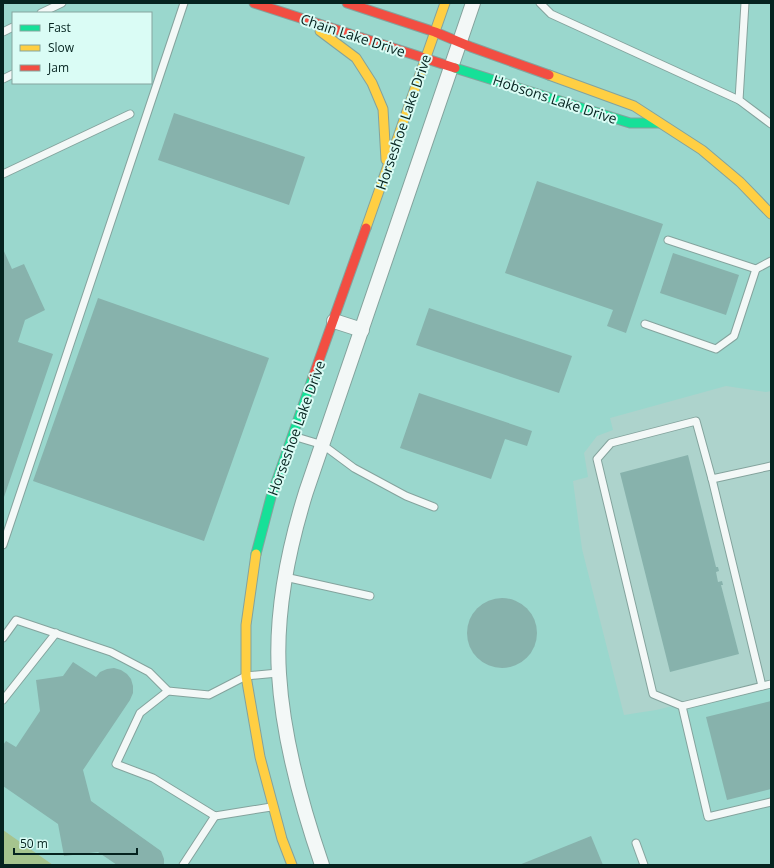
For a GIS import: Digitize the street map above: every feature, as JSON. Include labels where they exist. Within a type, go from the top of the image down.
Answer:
[{"type":"street","name":"Chain Lake Drive","points":[[254,3],[452,67]]},
{"type":"street","name":"Chain Lake Drive","points":[[347,3],[434,32],[460,43]]},
{"type":"street","name":"Horseshoe Lake Drive","points":[[292,865],[282,839],[260,757],[246,676],[246,625],[257,548],[271,497],[445,3]]},
{"type":"street","name":"Horseshoe Lake Drive","points":[[322,865],[300,796],[291,756],[278,674],[279,635],[285,577],[298,520],[323,444],[474,3]]},
{"type":"street","points":[[303,19],[356,58],[372,82],[383,110],[386,172]]},
{"type":"street","name":"Hobsons Lake Drive","points":[[460,43],[634,106],[702,150],[748,189],[771,214]]},
{"type":"street","name":"Hobsons Lake Drive","points":[[452,67],[630,123],[659,123]]},
{"type":"street","points":[[334,321],[362,330]]},
{"type":"lane","points":[[43,12],[62,3]]},
{"type":"lane","points":[[3,545],[184,3]]},
{"type":"lane","points":[[540,3],[551,14],[739,100],[771,124]]},
{"type":"lane","points":[[739,100],[745,3]]},
{"type":"lane","points":[[3,32],[12,28]]},
{"type":"lane","points":[[3,79],[12,74]]},
{"type":"lane","points":[[3,174],[130,114]]},
{"type":"lane","points":[[668,240],[756,269]]},
{"type":"lane","points":[[645,324],[716,349],[734,336],[756,269],[771,261]]},
{"type":"lane","points":[[762,686],[712,478],[696,421],[611,443],[597,459],[653,694],[682,706],[771,684]]},
{"type":"lane","points":[[293,435],[323,444],[354,468],[406,496],[434,507]]},
{"type":"lane","points":[[712,478],[771,466]]},
{"type":"lane","points":[[285,577],[370,596]]},
{"type":"lane","points":[[3,638],[16,620],[111,652],[149,672],[168,691],[209,695],[246,676],[278,674]]},
{"type":"lane","points":[[3,700],[56,634]]},
{"type":"lane","points":[[168,691],[140,713],[116,764],[153,778],[215,816],[273,806]]},
{"type":"lane","points":[[682,706],[708,817],[771,802]]},
{"type":"lane","points":[[184,865],[215,816]]},
{"type":"lane","points":[[636,843],[644,865]]},
{"type":"shaded area","points":[[3,3],[771,3],[771,391],[766,392],[726,386],[610,418],[613,430],[597,436],[584,453],[588,477],[573,481],[582,549],[624,715],[656,710],[771,682],[771,865],[53,865],[3,830]]},
{"type":"shaded area","points":[[3,830],[53,865],[3,865]]},
{"type":"building","points":[[174,113],[305,157],[289,205],[158,160]]},
{"type":"building","points":[[537,181],[663,224],[626,333],[607,326],[613,310],[505,273]]},
{"type":"building","points":[[3,249],[12,269],[24,264],[45,310],[25,320],[18,342],[53,354],[3,500]]},
{"type":"building","points":[[673,253],[739,275],[726,315],[660,293]]},
{"type":"building","points":[[98,298],[269,358],[204,541],[33,481]]},
{"type":"building","points":[[429,308],[572,356],[559,393],[416,345]]},
{"type":"building","points":[[419,393],[532,431],[527,446],[505,439],[491,479],[400,448]]},
{"type":"building","points":[[688,455],[716,567],[718,567],[719,571],[716,572],[718,582],[722,581],[723,585],[721,585],[739,654],[670,672],[620,473]]},
{"type":"building","points":[[502,598],[515,601],[527,608],[534,620],[537,633],[534,646],[527,658],[515,665],[502,668],[489,665],[477,658],[470,646],[467,633],[470,620],[477,608],[489,601]]},
{"type":"building","points":[[73,662],[96,677],[100,672],[114,668],[121,670],[131,679],[133,693],[130,700],[83,770],[91,801],[161,851],[164,859],[164,865],[117,865],[98,852],[64,856],[58,824],[3,786],[3,745],[6,741],[16,747],[40,711],[36,680],[63,676]]},
{"type":"building","points":[[771,701],[771,789],[727,800],[706,717]]},
{"type":"building","points":[[591,836],[603,865],[519,865]]},
{"type":"traffic: fast","points":[[455,68],[630,123],[659,123]]},
{"type":"traffic: fast","points":[[256,554],[271,497],[313,377]]},
{"type":"traffic: slow","points":[[366,228],[445,3]]},
{"type":"traffic: slow","points":[[320,31],[356,58],[372,83],[383,109],[386,160]]},
{"type":"traffic: slow","points":[[549,75],[634,106],[702,150],[740,182],[771,214]]},
{"type":"traffic: slow","points":[[256,554],[246,625],[246,676],[260,757],[282,839],[292,865]]},
{"type":"traffic: jam","points":[[254,3],[455,68]]},
{"type":"traffic: jam","points":[[347,3],[435,32],[471,47],[549,75]]},
{"type":"traffic: jam","points":[[313,377],[366,228]]}]
